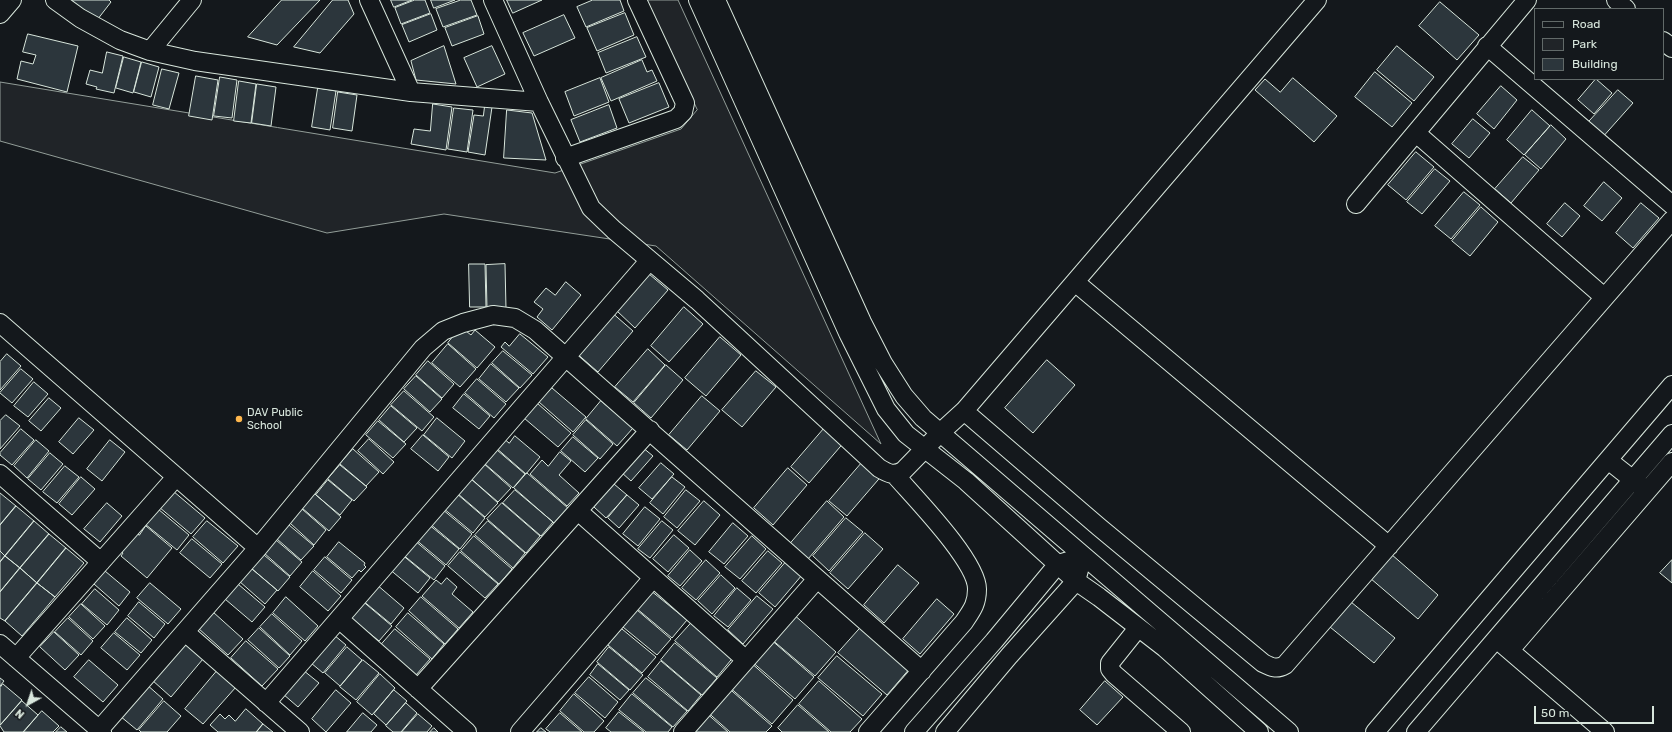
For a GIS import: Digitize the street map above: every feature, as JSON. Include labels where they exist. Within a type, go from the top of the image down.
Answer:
[{"type":"street","points":[[0,14],[12,0]]},
{"type":"street","points":[[55,0],[80,18],[120,40],[150,51],[195,61],[411,92],[539,102]]},
{"type":"street","points":[[150,51],[192,0]]},
{"type":"street","points":[[369,0],[411,92]]},
{"type":"street","points":[[493,0],[568,164],[591,208],[649,261],[702,306],[879,468],[888,474],[895,475],[903,471],[940,432],[964,411],[1317,0]]},
{"type":"street","points":[[568,164],[676,119],[683,112],[685,103],[637,0]]},
{"type":"street","points":[[698,0],[871,382],[886,409],[906,434],[966,482],[1076,581],[1165,648],[1259,732]]},
{"type":"street","points":[[716,0],[830,252],[883,363],[904,396],[923,418],[1289,732]]},
{"type":"street","points":[[1356,204],[1527,0]]},
{"type":"street","points":[[1616,0],[1625,8]]},
{"type":"street","points":[[1664,41],[1672,48]]},
{"type":"street","points":[[1487,46],[1672,205]]},
{"type":"street","points":[[1416,132],[1604,297]]},
{"type":"street","points":[[964,411],[1099,527],[1263,663],[1271,667],[1279,668],[1285,665],[1672,220]]},
{"type":"street","points":[[266,703],[649,261]]},
{"type":"street","points":[[1075,282],[1389,546]]},
{"type":"street","points":[[0,644],[101,731],[258,548],[423,348],[443,331],[463,323],[493,315],[515,318],[535,330],[922,671]]},
{"type":"street","points":[[0,323],[258,548]]},
{"type":"street","points":[[1375,732],[1672,385]]},
{"type":"street","points":[[418,689],[650,430]]},
{"type":"street","points":[[1416,732],[1672,434]]},
{"type":"street","points":[[1608,460],[1632,480],[1647,490]]},
{"type":"street","points":[[1510,650],[1672,462]]},
{"type":"street","points":[[0,474],[101,562]]},
{"type":"street","points":[[868,732],[964,622],[976,603],[977,587],[970,569],[949,537],[895,475]]},
{"type":"street","points":[[16,658],[176,477]]},
{"type":"street","points":[[578,511],[746,660]]},
{"type":"street","points":[[914,732],[994,641],[1058,564],[1083,556]]},
{"type":"street","points":[[928,715],[946,732],[1009,656],[1076,581],[1083,556]]},
{"type":"street","points":[[520,732],[653,578]]},
{"type":"street","points":[[683,732],[817,579]]},
{"type":"street","points":[[339,619],[467,732]]},
{"type":"street","points":[[1138,628],[1110,663],[1110,669],[1181,732]]},
{"type":"street","points":[[185,632],[300,732]]},
{"type":"street","points":[[1496,638],[1605,732]]},
{"type":"green space","points":[[647,0],[678,0],[881,444],[656,246],[444,214],[327,233],[0,141],[0,82],[555,173],[681,129],[697,110]]},
{"type":"building","points":[[65,0],[109,0],[111,2],[94,24]]},
{"type":"building","points":[[282,0],[320,0],[277,45],[248,37]]},
{"type":"building","points":[[333,0],[348,0],[354,14],[320,53],[294,47]]},
{"type":"building","points":[[391,0],[412,0],[394,7]]},
{"type":"building","points":[[415,0],[425,0],[430,13],[401,24],[395,8]]},
{"type":"building","points":[[431,0],[455,0],[434,8]]},
{"type":"building","points":[[461,0],[471,0],[477,15],[443,27],[436,9]]},
{"type":"building","points":[[507,0],[542,0],[513,13]]},
{"type":"building","points":[[593,0],[620,0],[624,11],[586,27],[577,7]]},
{"type":"building","points":[[1440,2],[1479,35],[1457,60],[1419,26]]},
{"type":"building","points":[[625,13],[634,35],[597,51],[587,28]]},
{"type":"building","points":[[431,14],[437,30],[409,42],[402,25]]},
{"type":"building","points":[[564,15],[575,38],[534,56],[523,33]]},
{"type":"building","points":[[478,16],[484,34],[452,46],[445,28]]},
{"type":"building","points":[[28,34],[78,46],[67,92],[17,79],[21,61],[33,64],[36,55],[23,52]]},
{"type":"building","points":[[637,37],[646,57],[606,73],[598,53]]},
{"type":"building","points":[[444,46],[456,84],[416,80],[411,61]]},
{"type":"building","points":[[492,46],[505,74],[477,87],[464,58]]},
{"type":"building","points":[[1397,46],[1434,77],[1414,101],[1377,70]]},
{"type":"building","points":[[107,52],[123,56],[114,93],[96,89],[97,87],[86,84],[90,70],[102,73]]},
{"type":"building","points":[[124,57],[141,62],[133,93],[116,88]]},
{"type":"building","points":[[642,60],[647,72],[652,70],[657,81],[611,101],[601,78]]},
{"type":"building","points":[[142,62],[159,67],[151,97],[134,92]]},
{"type":"building","points":[[162,69],[179,73],[169,109],[153,105]]},
{"type":"building","points":[[1375,72],[1412,103],[1392,127],[1355,97]]},
{"type":"building","points":[[196,76],[218,80],[212,120],[189,116]]},
{"type":"building","points":[[220,77],[237,80],[232,118],[214,116]]},
{"type":"building","points":[[600,78],[609,102],[574,116],[565,92]]},
{"type":"building","points":[[1293,78],[1337,116],[1314,142],[1255,90],[1265,79],[1280,92]]},
{"type":"building","points":[[1595,80],[1597,80],[1612,93],[1594,114],[1578,100]]},
{"type":"building","points":[[239,81],[256,84],[251,123],[234,121]]},
{"type":"building","points":[[659,83],[669,107],[629,123],[619,99]]},
{"type":"building","points":[[257,84],[276,87],[271,126],[252,123]]},
{"type":"building","points":[[1501,86],[1517,100],[1494,129],[1477,114]]},
{"type":"building","points":[[318,88],[336,91],[330,130],[312,127]]},
{"type":"building","points":[[1618,90],[1633,103],[1601,139],[1585,126]]},
{"type":"building","points":[[338,92],[357,95],[352,131],[333,128]]},
{"type":"building","points":[[433,104],[452,107],[446,150],[411,144],[414,129],[430,131]]},
{"type":"building","points":[[609,105],[617,128],[580,142],[571,120]]},
{"type":"building","points":[[485,106],[492,107],[485,155],[468,152],[474,115],[483,116]]},
{"type":"building","points":[[454,108],[473,110],[467,152],[448,149]]},
{"type":"building","points":[[507,110],[532,113],[546,160],[504,158]]},
{"type":"building","points":[[1532,110],[1550,126],[1524,155],[1507,140]]},
{"type":"building","points":[[1473,119],[1490,133],[1469,158],[1452,144]]},
{"type":"building","points":[[1551,125],[1566,139],[1541,169],[1525,155]]},
{"type":"building","points":[[1416,152],[1434,167],[1406,200],[1388,185]]},
{"type":"building","points":[[1523,157],[1539,170],[1511,203],[1495,189]]},
{"type":"building","points":[[1435,169],[1450,181],[1422,214],[1407,202]]},
{"type":"building","points":[[1604,182],[1622,198],[1602,221],[1584,206]]},
{"type":"building","points":[[1464,192],[1480,205],[1451,239],[1435,226]]},
{"type":"building","points":[[1565,203],[1580,216],[1562,237],[1547,224]]},
{"type":"building","points":[[1641,203],[1659,218],[1633,248],[1616,233]]},
{"type":"building","points":[[1481,207],[1498,222],[1470,256],[1452,241]]},
{"type":"building","points":[[469,264],[485,264],[486,307],[470,307]]},
{"type":"building","points":[[505,264],[506,309],[487,309],[486,265]]},
{"type":"building","points":[[649,274],[668,290],[635,328],[617,311]]},
{"type":"building","points":[[566,282],[581,295],[552,330],[537,317],[543,309],[534,302],[546,288],[555,295]]},
{"type":"building","points":[[684,307],[703,324],[669,362],[651,346]]},
{"type":"building","points":[[610,311],[633,331],[598,372],[575,352]]},
{"type":"building","points":[[461,327],[471,335],[475,330],[495,347],[477,368],[448,343]]},
{"type":"building","points":[[520,334],[548,357],[533,374],[501,347],[505,342],[509,346]]},
{"type":"building","points":[[720,337],[741,355],[706,396],[685,378]]},
{"type":"building","points":[[448,344],[476,369],[460,387],[432,363]]},
{"type":"building","points":[[648,349],[665,365],[633,402],[615,387]]},
{"type":"building","points":[[503,351],[532,375],[520,388],[492,363]]},
{"type":"building","points":[[7,354],[21,366],[0,390],[0,362]]},
{"type":"building","points":[[1047,360],[1075,385],[1033,433],[1005,408]]},
{"type":"building","points":[[428,361],[454,384],[442,398],[416,375]]},
{"type":"building","points":[[491,364],[519,388],[506,402],[479,379]]},
{"type":"building","points":[[666,365],[683,380],[651,418],[634,403]]},
{"type":"building","points":[[21,369],[33,379],[12,403],[0,393]]},
{"type":"building","points":[[756,371],[776,387],[742,427],[722,410]]},
{"type":"building","points":[[416,376],[442,399],[430,412],[404,389]]},
{"type":"building","points":[[477,379],[506,404],[494,418],[465,393]]},
{"type":"building","points":[[34,382],[48,394],[28,417],[14,406]]},
{"type":"building","points":[[552,388],[586,417],[573,432],[539,402]]},
{"type":"building","points":[[404,391],[434,417],[422,431],[391,405]]},
{"type":"building","points":[[464,394],[490,416],[479,429],[453,408]]},
{"type":"building","points":[[702,396],[720,411],[687,450],[669,435]]},
{"type":"building","points":[[49,398],[61,408],[41,431],[29,421]]},
{"type":"building","points":[[601,401],[633,428],[617,446],[586,419]]},
{"type":"building","points":[[537,403],[571,433],[558,447],[524,418]]},
{"type":"building","points":[[391,406],[417,428],[404,442],[379,420]]},
{"type":"building","points":[[6,415],[20,426],[0,449],[0,421]]},
{"type":"building","points":[[79,418],[94,430],[73,454],[59,442]]},
{"type":"building","points":[[437,418],[465,441],[452,458],[424,435]]},
{"type":"building","points":[[586,420],[613,444],[600,459],[573,435]]},
{"type":"building","points":[[378,421],[406,444],[393,458],[366,435]]},
{"type":"building","points":[[828,424],[846,440],[809,483],[791,467]]},
{"type":"building","points":[[21,429],[34,440],[12,465],[0,455],[0,453]]},
{"type":"building","points":[[423,435],[449,457],[438,471],[411,449]]},
{"type":"building","points":[[515,436],[540,457],[526,474],[495,447],[503,438],[509,443]]},
{"type":"building","points":[[573,437],[598,458],[585,472],[561,451]]},
{"type":"building","points":[[369,439],[394,462],[383,474],[358,451]]},
{"type":"building","points":[[36,440],[49,451],[27,478],[14,466]]},
{"type":"building","points":[[110,440],[125,452],[102,481],[87,469]]},
{"type":"building","points":[[642,447],[653,456],[631,481],[621,472]]},
{"type":"building","points":[[353,449],[379,472],[366,486],[340,464]]},
{"type":"building","points":[[497,450],[525,474],[513,488],[485,464]]},
{"type":"building","points":[[560,452],[571,461],[559,475],[579,493],[567,506],[530,474],[542,460],[548,466]]},
{"type":"building","points":[[50,453],[63,464],[41,490],[28,479]]},
{"type":"building","points":[[866,458],[884,473],[847,516],[829,501]]},
{"type":"building","points":[[482,462],[511,488],[498,502],[469,477]]},
{"type":"building","points":[[661,463],[674,474],[652,499],[639,488]]},
{"type":"building","points":[[340,465],[367,487],[354,501],[328,479]]},
{"type":"building","points":[[65,466],[79,477],[57,503],[43,492]]},
{"type":"building","points":[[788,468],[807,485],[773,525],[754,508]]},
{"type":"building","points":[[527,473],[568,508],[554,523],[514,488]]},
{"type":"building","points":[[81,477],[95,489],[72,515],[59,504]]},
{"type":"building","points":[[672,477],[685,487],[663,514],[650,503]]},
{"type":"building","points":[[470,478],[498,503],[485,517],[457,493]]},
{"type":"building","points":[[328,480],[352,500],[340,515],[316,495]]},
{"type":"building","points":[[614,484],[627,495],[606,518],[594,507]]},
{"type":"building","points":[[515,490],[553,522],[541,536],[503,503]]},
{"type":"building","points":[[686,490],[700,501],[677,528],[664,517]]},
{"type":"building","points":[[173,491],[205,518],[191,534],[159,507]]},
{"type":"building","points":[[0,493],[16,506],[0,525]]},
{"type":"building","points":[[456,493],[485,518],[473,533],[443,508]]},
{"type":"building","points":[[315,494],[341,517],[329,531],[302,508]]},
{"type":"building","points":[[627,495],[639,505],[619,528],[608,518]]},
{"type":"building","points":[[704,501],[720,515],[695,545],[678,531]]},
{"type":"building","points":[[827,501],[844,517],[808,559],[790,544]]},
{"type":"building","points":[[107,503],[122,516],[100,542],[84,529]]},
{"type":"building","points":[[502,503],[540,536],[526,553],[487,519]]},
{"type":"building","points":[[16,506],[34,521],[5,556],[0,551],[0,525]]},
{"type":"building","points":[[645,507],[660,519],[638,546],[623,534]]},
{"type":"building","points":[[158,509],[189,535],[177,550],[145,524]]},
{"type":"building","points":[[302,509],[326,530],[314,545],[290,523]]},
{"type":"building","points":[[442,509],[472,534],[460,549],[429,523]]},
{"type":"building","points":[[846,518],[863,532],[829,571],[813,556]]},
{"type":"building","points":[[34,521],[49,534],[20,568],[5,556]]},
{"type":"building","points":[[207,521],[238,546],[223,563],[193,537]]},
{"type":"building","points":[[488,521],[525,553],[513,568],[475,535]]},
{"type":"building","points":[[662,521],[673,530],[650,558],[638,549]]},
{"type":"building","points":[[733,523],[748,536],[724,564],[709,552]]},
{"type":"building","points":[[428,524],[459,549],[446,565],[415,539]]},
{"type":"building","points":[[289,525],[314,546],[301,560],[277,539]]},
{"type":"building","points":[[146,526],[172,548],[147,578],[121,556],[123,553],[118,549],[134,531],[139,535]]},
{"type":"building","points":[[865,533],[883,549],[848,589],[830,573]]},
{"type":"building","points":[[49,534],[66,548],[37,583],[20,568]]},
{"type":"building","points":[[674,535],[689,548],[668,572],[653,559]]},
{"type":"building","points":[[474,536],[512,569],[499,584],[461,551]]},
{"type":"building","points":[[752,536],[766,549],[740,579],[725,567]]},
{"type":"building","points":[[192,539],[222,564],[210,578],[180,553]]},
{"type":"building","points":[[276,540],[302,562],[290,576],[264,553]]},
{"type":"building","points":[[414,540],[445,566],[434,580],[402,554]]},
{"type":"building","points":[[339,542],[365,563],[364,565],[366,567],[361,572],[359,570],[352,578],[327,557]]},
{"type":"building","points":[[66,548],[84,563],[55,597],[37,583]]},
{"type":"building","points":[[690,550],[702,561],[680,586],[668,576]]},
{"type":"building","points":[[0,551],[5,556],[0,562]]},
{"type":"building","points":[[768,551],[782,563],[756,593],[742,581]]},
{"type":"building","points":[[460,552],[498,584],[485,598],[448,566]]},
{"type":"building","points":[[400,553],[430,578],[418,593],[388,568]]},
{"type":"building","points":[[1391,554],[1438,595],[1418,619],[1370,578]]},
{"type":"building","points":[[264,555],[290,577],[278,591],[252,569]]},
{"type":"building","points":[[5,556],[20,568],[0,592],[0,562]]},
{"type":"building","points":[[325,557],[352,580],[341,593],[314,570]]},
{"type":"building","points":[[706,560],[720,573],[696,600],[682,588]]},
{"type":"building","points":[[1672,560],[1672,583],[1660,573]]},
{"type":"building","points":[[786,562],[802,575],[775,607],[759,593]]},
{"type":"building","points":[[898,565],[919,583],[884,623],[864,605]]},
{"type":"building","points":[[20,568],[37,583],[5,621],[0,618],[0,592]]},
{"type":"building","points":[[251,568],[277,590],[265,604],[239,581]]},
{"type":"building","points":[[105,571],[130,592],[119,606],[94,584]]},
{"type":"building","points":[[313,571],[341,596],[328,611],[300,587]]},
{"type":"building","points":[[721,575],[735,588],[712,614],[698,601]]},
{"type":"building","points":[[447,578],[457,587],[452,594],[473,612],[459,628],[422,596],[436,580],[441,584]]},
{"type":"building","points":[[37,583],[55,597],[22,636],[5,621]]},
{"type":"building","points":[[150,583],[181,609],[168,624],[137,598]]},
{"type":"building","points":[[238,584],[265,607],[252,622],[225,599]]},
{"type":"building","points":[[376,584],[404,608],[391,624],[362,600]]},
{"type":"building","points":[[737,588],[751,600],[728,627],[714,616]]},
{"type":"building","points":[[95,589],[119,610],[107,625],[82,604]]},
{"type":"building","points":[[650,590],[687,620],[672,638],[636,608]]},
{"type":"building","points":[[757,596],[773,609],[743,644],[728,630]]},
{"type":"building","points":[[286,597],[318,626],[305,641],[273,613]]},
{"type":"building","points":[[421,597],[458,629],[445,644],[409,611]]},
{"type":"building","points":[[360,599],[392,626],[379,641],[347,615]]},
{"type":"building","points":[[937,599],[954,614],[920,654],[903,639]]},
{"type":"building","points":[[139,602],[165,624],[154,638],[128,616]]},
{"type":"building","points":[[1351,602],[1395,638],[1374,663],[1330,627]]},
{"type":"building","points":[[81,604],[105,626],[93,639],[69,617]]},
{"type":"building","points":[[637,610],[671,639],[657,655],[623,627]]},
{"type":"building","points":[[213,612],[243,639],[228,655],[198,628]]},
{"type":"building","points":[[408,613],[444,644],[432,659],[396,627]]},
{"type":"building","points":[[792,613],[836,652],[815,676],[770,638]]},
{"type":"building","points":[[272,614],[302,641],[290,655],[260,627]]},
{"type":"building","points":[[68,618],[93,641],[81,655],[55,632]]},
{"type":"building","points":[[127,618],[152,640],[141,653],[115,632]]},
{"type":"building","points":[[694,620],[735,655],[717,677],[675,641]]},
{"type":"building","points":[[863,625],[911,667],[887,695],[838,653]]},
{"type":"building","points":[[259,628],[290,656],[279,668],[248,640]]},
{"type":"building","points":[[395,629],[430,659],[416,675],[381,645]]},
{"type":"building","points":[[622,629],[656,657],[642,673],[608,645]]},
{"type":"building","points":[[54,632],[79,655],[65,670],[40,647]]},
{"type":"building","points":[[114,633],[140,655],[127,670],[101,648]]},
{"type":"building","points":[[334,635],[346,645],[323,673],[311,663]]},
{"type":"building","points":[[769,638],[814,677],[795,699],[750,660]]},
{"type":"building","points":[[246,641],[278,669],[262,686],[231,658]]},
{"type":"building","points":[[184,643],[203,659],[171,697],[152,680]]},
{"type":"building","points":[[675,643],[717,678],[702,695],[661,660]]},
{"type":"building","points":[[347,647],[362,660],[340,686],[325,673]]},
{"type":"building","points":[[609,647],[643,675],[630,690],[597,662]]},
{"type":"building","points":[[837,656],[882,694],[863,716],[818,678]]},
{"type":"building","points":[[89,660],[118,685],[103,702],[74,677]]},
{"type":"building","points":[[363,660],[379,673],[356,700],[340,687]]},
{"type":"building","points":[[661,661],[701,695],[688,711],[648,677]]},
{"type":"building","points":[[749,661],[793,700],[772,724],[728,686]]},
{"type":"building","points":[[598,664],[629,690],[620,700],[590,675]]},
{"type":"building","points":[[303,670],[319,683],[298,707],[283,694]]},
{"type":"building","points":[[217,671],[236,687],[203,724],[185,709]]},
{"type":"building","points":[[380,674],[395,688],[372,715],[357,702]]},
{"type":"building","points":[[589,677],[618,702],[605,718],[575,693]]},
{"type":"building","points":[[0,678],[4,681],[0,686]]},
{"type":"building","points":[[646,678],[687,711],[673,727],[633,693]]},
{"type":"building","points":[[819,681],[862,719],[850,732],[831,732],[799,704]]},
{"type":"building","points":[[1105,681],[1123,697],[1097,725],[1080,710]]},
{"type":"building","points":[[3,684],[22,700],[0,725],[0,688]]},
{"type":"building","points":[[146,684],[163,699],[137,730],[120,716]]},
{"type":"building","points":[[725,685],[772,726],[766,732],[730,732],[704,709]]},
{"type":"building","points":[[336,690],[351,703],[326,732],[312,719]]},
{"type":"building","points":[[394,690],[407,701],[386,725],[374,714]]},
{"type":"building","points":[[574,694],[604,721],[594,732],[584,732],[560,711]]},
{"type":"building","points":[[632,694],[672,727],[668,732],[646,732],[619,710]]},
{"type":"building","points":[[22,701],[38,715],[23,732],[4,732],[0,726]]},
{"type":"building","points":[[164,701],[181,716],[167,732],[141,732],[139,730]]},
{"type":"building","points":[[406,703],[417,713],[401,732],[393,732],[386,726]]},
{"type":"building","points":[[798,705],[829,732],[782,732],[778,728]]},
{"type":"building","points":[[246,709],[263,724],[256,732],[218,732],[210,725],[220,714],[225,719],[229,715],[235,721]]},
{"type":"building","points":[[42,711],[59,726],[53,732],[24,732]]},
{"type":"building","points":[[704,711],[728,732],[687,732]]},
{"type":"building","points":[[619,712],[644,732],[611,732],[606,728]]},
{"type":"building","points":[[363,713],[377,725],[371,732],[347,732]]},
{"type":"building","points":[[560,713],[582,732],[550,732],[546,729]]},
{"type":"building","points":[[418,714],[432,726],[427,732],[402,732]]},
{"type":"building","points":[[263,724],[273,732],[257,732]]},
{"type":"building","points":[[61,727],[67,732],[56,732]]},
{"type":"building","points":[[434,728],[438,732],[430,732]]},
{"type":"building","points":[[541,728],[546,732],[537,732]]},
{"type":"place","name":"DAV Public School","points":[[239,419]]}]
